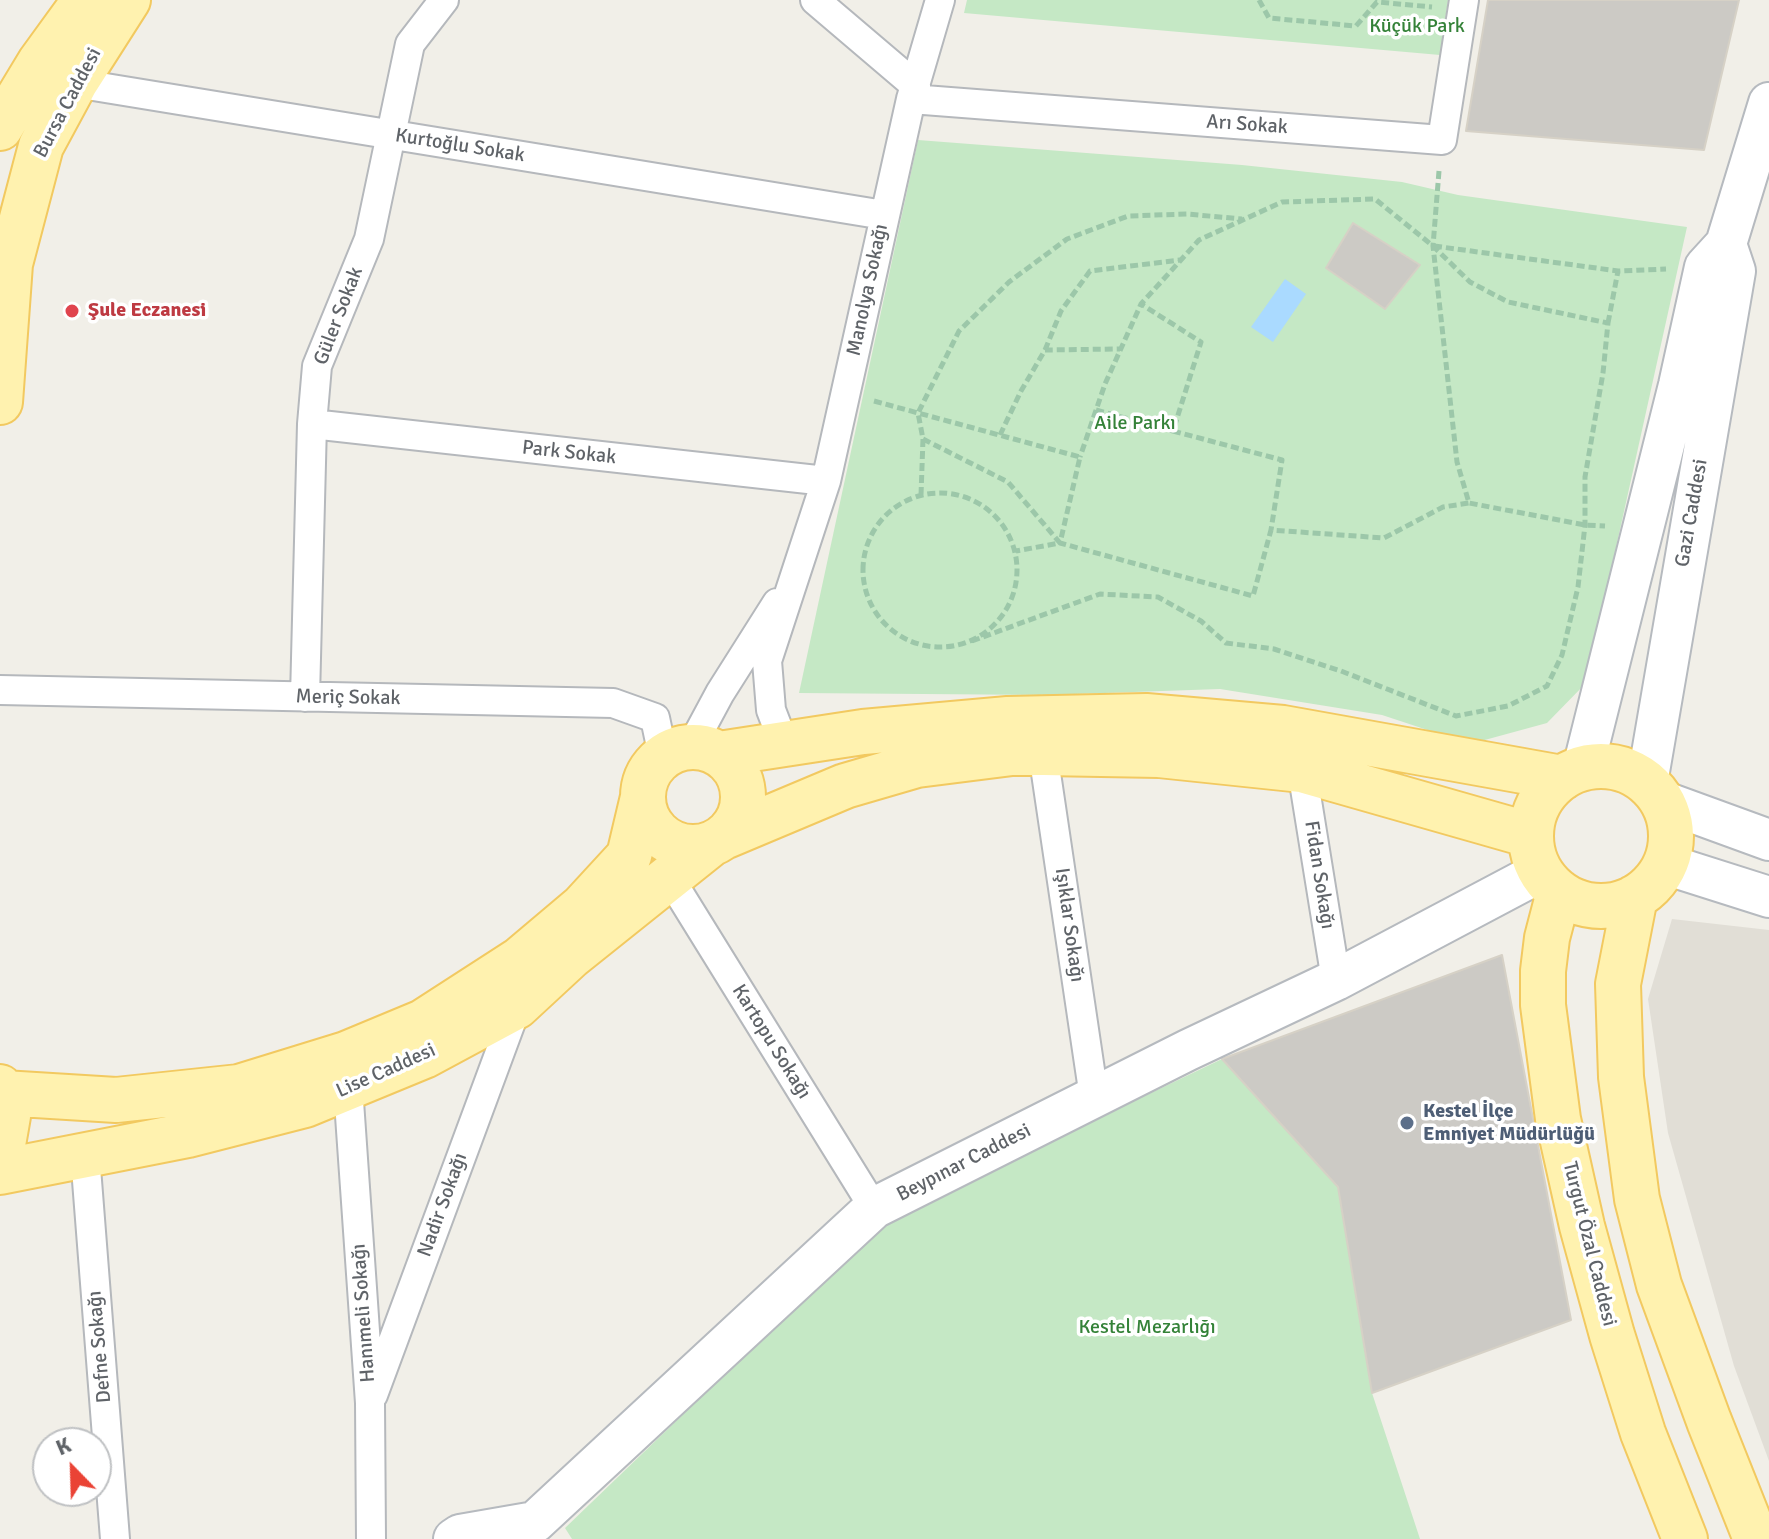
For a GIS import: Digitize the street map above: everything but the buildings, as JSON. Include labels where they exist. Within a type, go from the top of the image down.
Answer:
[{"type":"main road","name":"Bursa Caddesi","points":[[0,128],[58,72],[96,7]]},
{"type":"main road","name":"Bursa Caddesi","points":[[0,402],[10,264],[58,72]]},
{"type":"main road","name":"Gazi Caddesi","points":[[1573,773],[1716,256],[1765,127]]},
{"type":"main road","name":"Gazi Caddesi","points":[[1654,792],[1735,271],[1716,256]]},
{"type":"main road","points":[[0,1148],[8,1116],[2,1090],[116,1100],[239,1087],[346,1054],[423,1022],[519,960],[583,906],[629,856],[646,781],[653,767],[691,752],[1008,719],[1146,716],[1283,728],[1573,773],[1606,766],[1628,771],[1654,792],[1769,840]]},
{"type":"main road","points":[[691,752],[731,763],[740,777],[742,808],[736,823],[719,840]]},
{"type":"main road","points":[[643,797],[645,814],[653,828],[665,839],[680,846],[696,847],[845,786],[917,765],[1012,753],[1043,753],[1159,755],[1302,770],[1543,866],[1574,901],[1615,905],[1635,897],[1652,883],[1665,864],[1671,843],[1669,821],[1654,792]]},
{"type":"main road","points":[[1543,866],[1535,813],[1545,793],[1573,773]]},
{"type":"main road","name":"Lise Caddesi","points":[[0,1172],[188,1135],[291,1109],[424,1056],[517,1006],[571,956],[719,840]]},
{"type":"main road","points":[[1665,864],[1769,897]]},
{"type":"main road","name":"Beypınar Caddesi","points":[[454,1539],[460,1535],[541,1531],[874,1208],[1336,980],[1543,866]]},
{"type":"main road","name":"Turgut Özal Caddesi","points":[[1543,866],[1547,938],[1543,1005],[1558,1119],[1582,1226],[1612,1335],[1643,1433],[1685,1539]]},
{"type":"main road","points":[[1635,897],[1618,984],[1621,1077],[1637,1199],[1659,1285],[1756,1539]]},
{"type":"street","name":"Güler Sokak","points":[[305,697],[312,424],[317,366],[369,239],[410,44],[444,0]]},
{"type":"street","points":[[815,0],[914,92]]},
{"type":"street","name":"Manolya Sokağı","points":[[784,744],[771,710],[767,661],[826,481],[884,215],[940,0]]},
{"type":"street","points":[[1442,140],[1464,0]]},
{"type":"street","name":"Kurtoğlu Sokak","points":[[58,72],[392,135],[884,215]]},
{"type":"street","name":"Arı Sokak","points":[[914,92],[1442,140]]},
{"type":"street","name":"Park Sokak","points":[[312,424],[826,481]]},
{"type":"street","name":"Manolya Sokağı","points":[[691,752],[763,622],[794,579]]},
{"type":"street","name":"Meriç Sokak","points":[[0,690],[613,703],[655,718],[691,752]]},
{"type":"street","name":"Işıklar Sokağı","points":[[1043,753],[1094,1097]]},
{"type":"street","name":"Fidan Sokağı","points":[[1302,770],[1336,980]]},
{"type":"street","name":"Kartopu Sokağı","points":[[669,877],[874,1208]]},
{"type":"street","name":"Nadir Sokağı","points":[[370,1403],[517,1006]]},
{"type":"street","name":"Hanımeli Sokağı","points":[[348,1087],[370,1403],[371,1539]]},
{"type":"street","name":"Defne Sokağı","points":[[85,1155],[115,1539]]},
{"type":"path","points":[[1259,0],[1269,18],[1356,26],[1377,2],[1433,7]]},
{"type":"path","points":[[1442,140],[1433,246],[1457,462],[1469,503]]},
{"type":"path","points":[[1060,543],[1080,457],[1096,410],[1141,304],[1199,240],[1282,202],[1375,199],[1433,246],[1470,282],[1508,302],[1608,323]]},
{"type":"path","points":[[921,495],[923,439],[918,413],[959,331],[1009,282],[1067,239],[1128,216],[1187,214],[1244,220]]},
{"type":"path","points":[[1433,246],[1618,271],[1716,256]]},
{"type":"path","points":[[1000,435],[1045,350],[1061,311],[1090,271],[1182,259]]},
{"type":"path","points":[[972,641],[994,626],[1010,604],[1018,578],[1016,551],[1007,529],[991,510],[970,498],[945,492],[921,495],[898,504],[880,521],[867,542],[862,566],[865,591],[876,615],[895,634],[919,645],[946,647],[972,641],[1100,594],[1158,597],[1201,621],[1226,643],[1274,649],[1368,681],[1456,716],[1508,706],[1547,686],[1562,655],[1578,587],[1585,525],[1585,477],[1618,271]]},
{"type":"path","points":[[1141,304],[1201,342],[1173,431]]},
{"type":"path","points":[[1045,350],[1121,349]]},
{"type":"path","points":[[846,393],[1080,457]]},
{"type":"path","points":[[1016,551],[1060,543],[1253,596],[1271,530],[1282,460],[1096,410]]},
{"type":"path","points":[[923,439],[1008,482],[1060,543]]},
{"type":"path","points":[[1271,530],[1384,538],[1443,507],[1469,503],[1585,525],[1642,529]]},
{"type":"shaded area","points":[[1672,919],[1769,930],[1769,1461],[1734,1366],[1668,1133],[1648,999]]},
{"type":"green space","name":"Küçük Park","points":[[967,0],[1448,0],[1440,55],[964,13]]},
{"type":"green space","name":"Aile Parkı","points":[[918,140],[1242,165],[1402,182],[1458,195],[1687,227],[1586,683],[1547,723],[1470,744],[1382,715],[1220,689],[1047,695],[799,693]]},
{"type":"green space","name":"Kestel Mezarlığı","points":[[1222,1059],[1338,1187],[1372,1393],[1420,1539],[572,1539],[565,1528],[885,1220]]},
{"type":"water","points":[[1285,279],[1306,294],[1273,342],[1251,327]]},
{"type":"place","name":"Şule Eczanesi","points":[[72,311]]},
{"type":"place","name":"Kestel İlçe Emniyet Müdürlüğü","points":[[1407,1123]]}]
